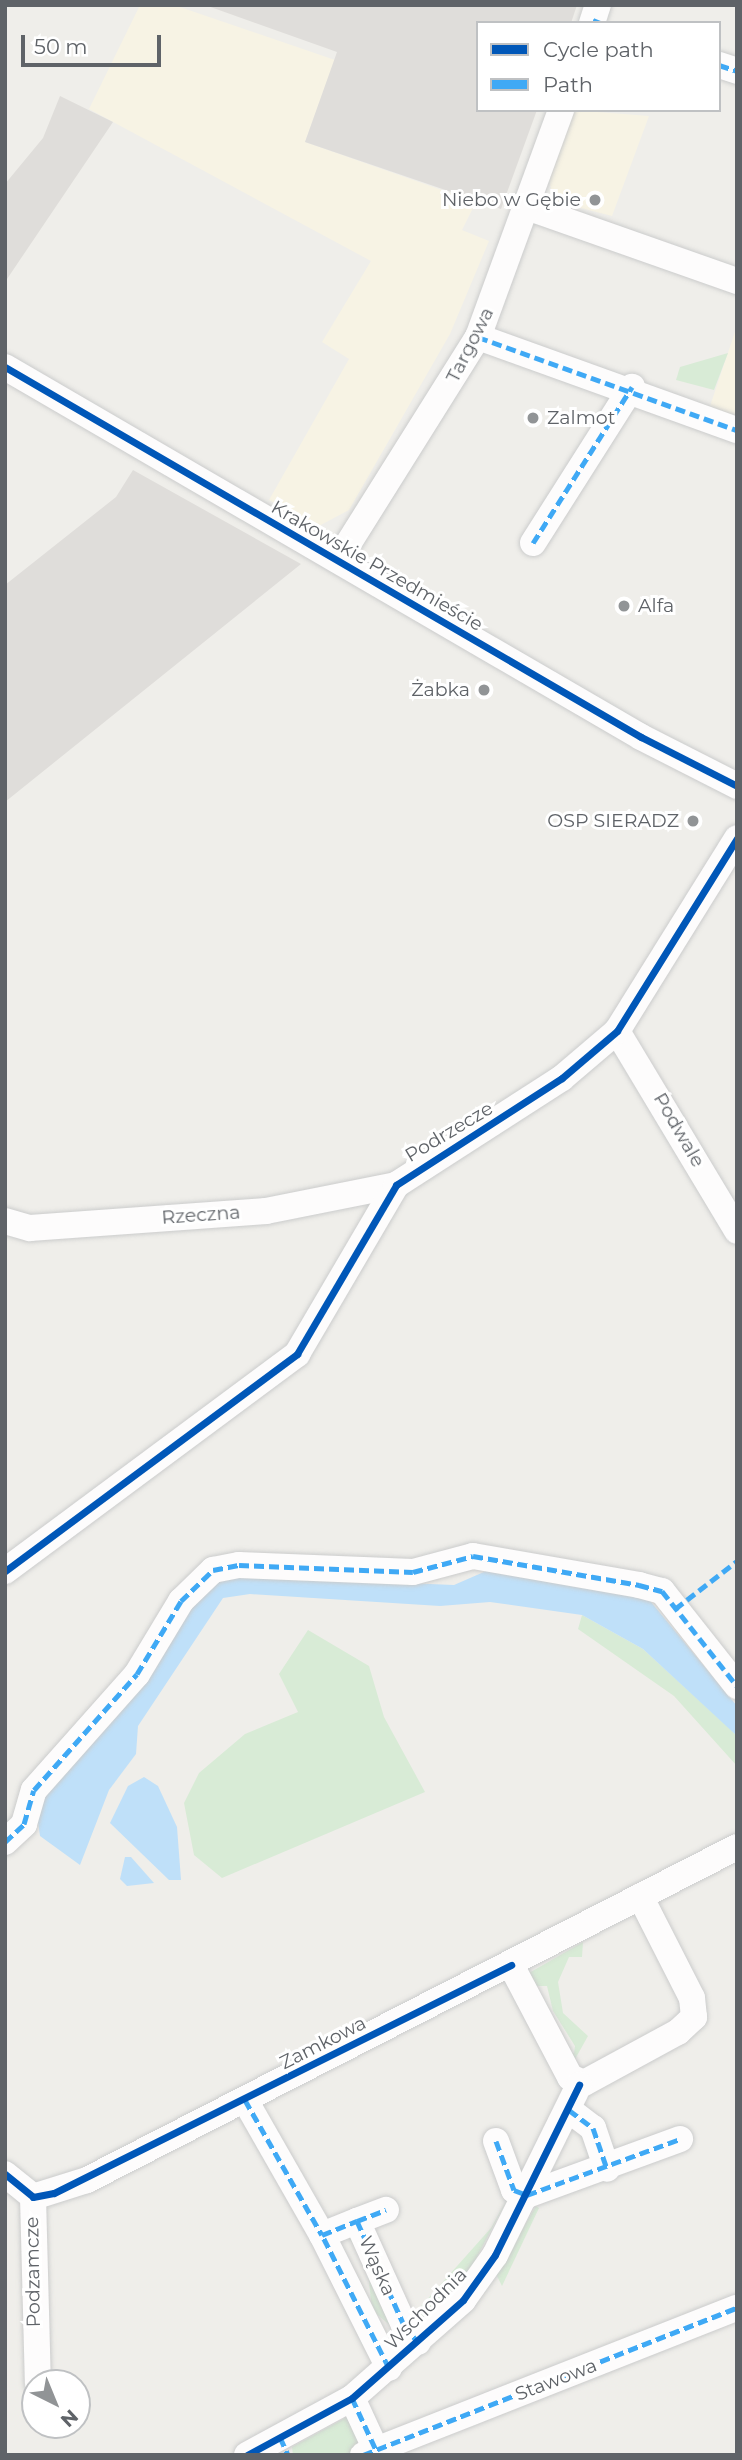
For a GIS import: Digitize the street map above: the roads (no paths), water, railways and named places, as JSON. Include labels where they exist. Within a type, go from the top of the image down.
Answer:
[{"type":"street","name":"Targowa","points":[[338,561],[478,337],[560,112]]},
{"type":"street","points":[[527,207],[737,281]]},
{"type":"street","points":[[478,337],[632,387],[737,430]]},
{"type":"street","name":"Krakowskie Przedmieście","points":[[5,367],[338,561],[737,786]]},
{"type":"street","points":[[533,544],[632,387]]},
{"type":"street","name":"Podrzecze","points":[[5,1571],[297,1354],[396,1185],[552,1084],[617,1031],[737,838]]},
{"type":"street","name":"Podwale","points":[[617,1031],[737,1231]]},
{"type":"street","name":"Rzeczna","points":[[5,1221],[30,1227],[265,1211],[396,1185]]},
{"type":"street","points":[[5,1842],[24,1824],[34,1790],[137,1674],[181,1601],[213,1570],[239,1565],[413,1572],[472,1556],[639,1585],[662,1591],[737,1686]]},
{"type":"street","name":"Zamkowa","points":[[33,2197],[87,2180],[737,1847]]},
{"type":"street","points":[[511,1965],[579,2085],[678,2032],[694,2017],[692,1998],[640,1896]]},
{"type":"street","name":"Wschodnia","points":[[247,2455],[284,2446],[352,2398],[418,2342],[477,2283],[527,2195],[579,2085]]},
{"type":"street","name":"Wąska","points":[[245,2100],[321,2235],[389,2368]]},
{"type":"street","points":[[569,2110],[593,2128],[607,2169]]},
{"type":"street","points":[[496,2141],[514,2190],[527,2195],[607,2169],[680,2139]]},
{"type":"street","name":"Podzamcze","points":[[5,2174],[33,2197],[38,2369]]},
{"type":"street","points":[[358,2221],[386,2210]]},
{"type":"street","name":"Wąska","points":[[321,2235],[358,2221],[404,2325],[418,2342]]},
{"type":"street","name":"Stawowa","points":[[352,2398],[370,2452],[737,2308]]},
{"type":"water","points":[[493,1568],[646,1596],[737,1706],[737,1736],[643,1649],[582,1615],[490,1602],[440,1606],[250,1594],[223,1598],[138,1726],[136,1754],[109,1790],[80,1865],[40,1836],[35,1801],[211,1582],[235,1576],[454,1585]]},
{"type":"water","points":[[144,1777],[158,1786],[177,1827],[181,1880],[169,1880],[110,1823],[128,1786]]},
{"type":"water","points":[[125,1857],[131,1857],[154,1883],[127,1886],[120,1879]]},
{"type":"place","name":"Niebo w Gębie","points":[[595,200]]},
{"type":"place","name":"Zalmot","points":[[533,418]]},
{"type":"place","name":"Alfa","points":[[624,606]]},
{"type":"place","name":"Żabka","points":[[484,690]]},
{"type":"place","name":"OSP SIERADZ","points":[[693,821]]}]
